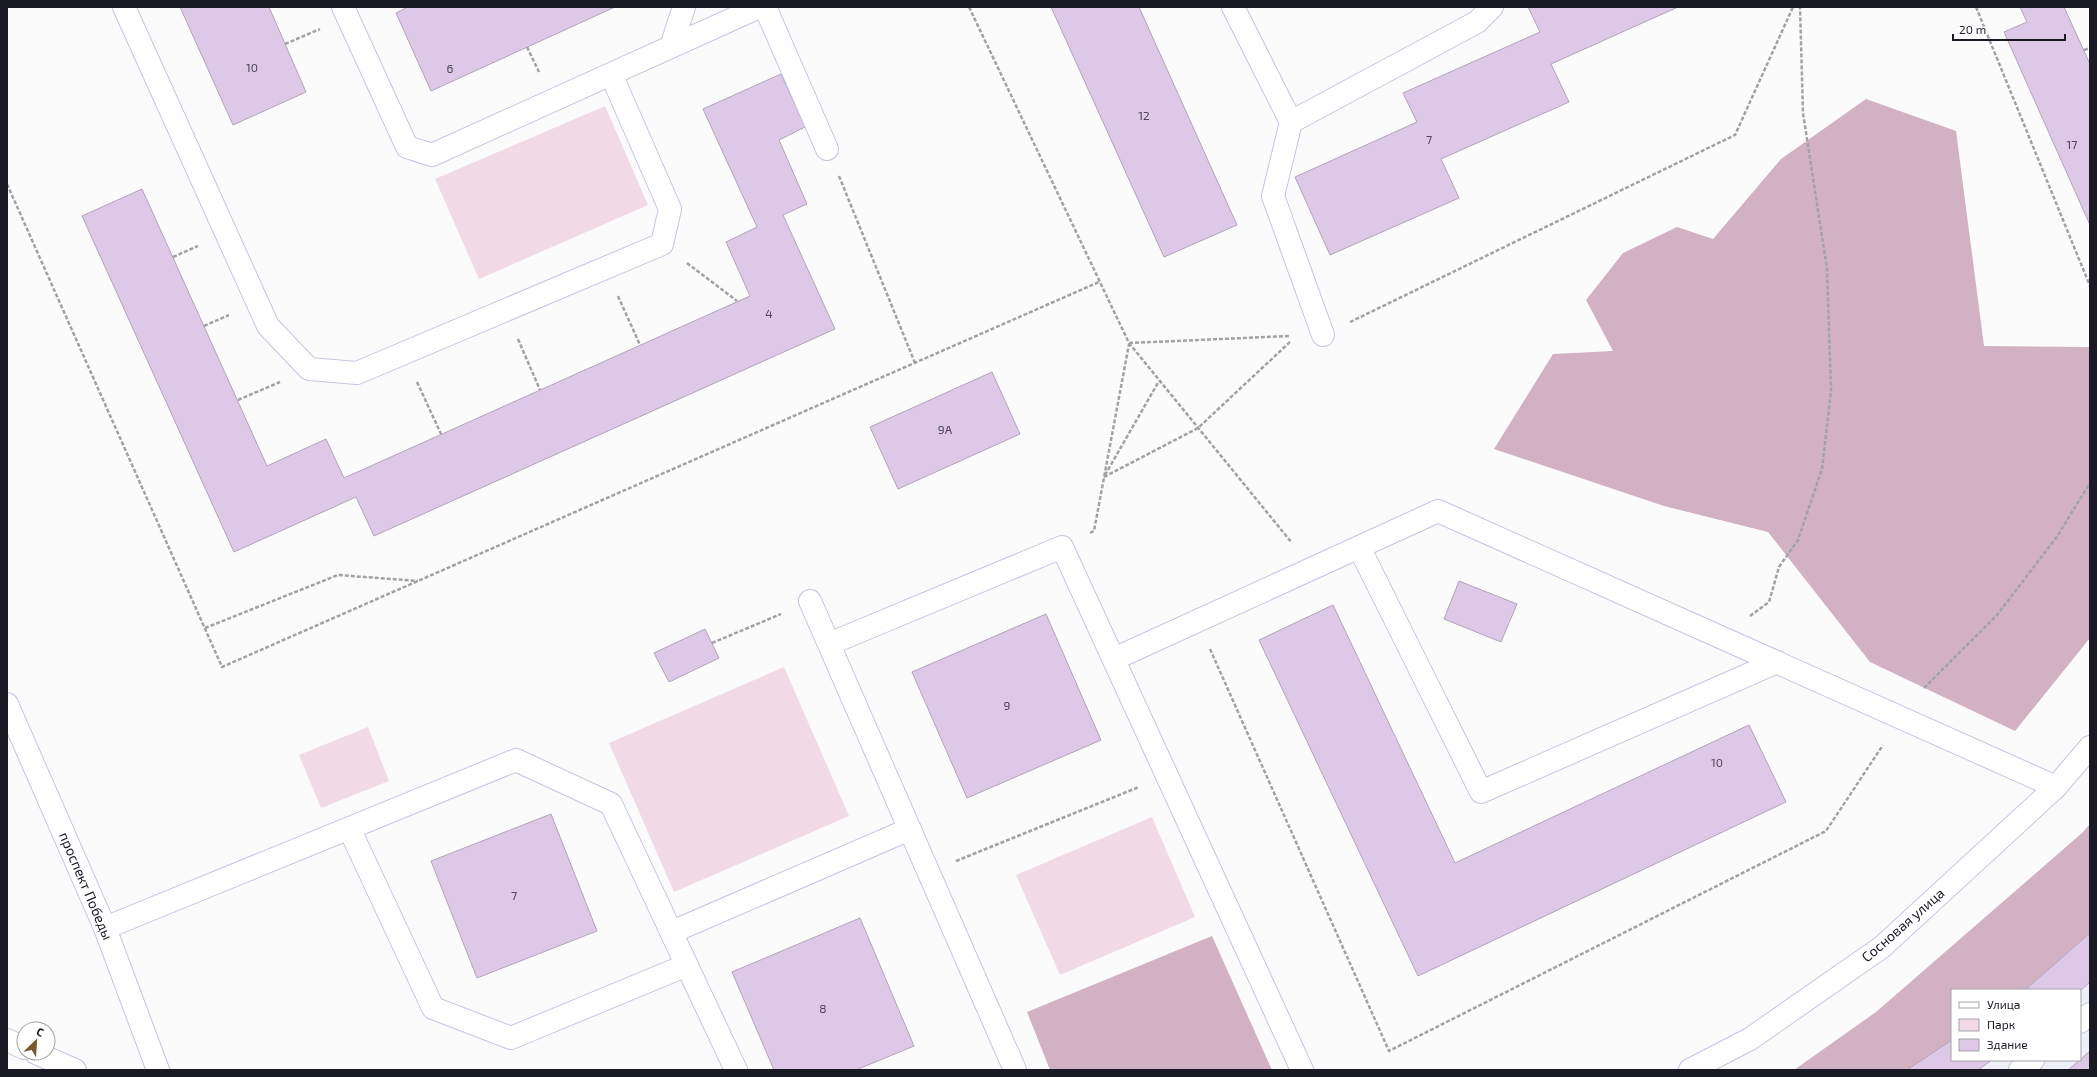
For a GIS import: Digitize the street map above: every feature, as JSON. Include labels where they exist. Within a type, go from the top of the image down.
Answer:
[{"type":"street","points":[[124,7],[268,326],[309,370],[357,373],[662,244],[670,208],[611,74]]},
{"type":"street","points":[[343,7],[406,147],[432,155],[759,7]]},
{"type":"street","points":[[671,47],[684,7]]},
{"type":"street","points":[[765,7],[827,149]]},
{"type":"street","points":[[1233,7],[1291,122],[1273,196],[1323,335]]},
{"type":"street","points":[[1291,122],[1477,22],[1492,7]]},
{"type":"street","points":[[1114,659],[1438,511],[2056,787]]},
{"type":"street","points":[[829,644],[1062,547],[1302,1070]]},
{"type":"street","points":[[1359,547],[1481,792],[1777,662]]},
{"type":"street","points":[[810,601],[929,872],[1011,1069]]},
{"type":"street","name":"проспект Победы","points":[[7,704],[105,928],[158,1070]]},
{"type":"street","name":"Сосновая улица","points":[[1690,1070],[1750,1040],[1882,947],[2056,787],[2090,747]]},
{"type":"street","points":[[105,928],[516,760],[611,804],[736,1070]]},
{"type":"street","points":[[349,828],[433,1008],[511,1038],[687,965]]},
{"type":"street","points":[[672,932],[910,829]]},
{"type":"street","points":[[2081,1021],[2090,1014]]},
{"type":"street","points":[[54,1061],[75,1070]]},
{"type":"street","points":[[2020,1070],[2031,1061]]},
{"type":"path","points":[[969,7],[1129,343],[1292,543]]},
{"type":"path","points":[[1323,335],[1735,135],[1793,7]]},
{"type":"path","points":[[1750,617],[1768,602],[1780,567],[1798,540],[1822,469],[1831,391],[1827,269],[1802,113],[1800,7]]},
{"type":"path","points":[[1976,7],[2090,286]]},
{"type":"path","points":[[2084,50],[2090,48]]},
{"type":"path","points":[[827,149],[915,363]]},
{"type":"path","points":[[7,184],[222,668],[1099,282]]},
{"type":"path","points":[[662,244],[737,301]]},
{"type":"path","points":[[605,268],[640,345]]},
{"type":"path","points":[[506,310],[540,390]]},
{"type":"path","points":[[1104,477],[1198,428],[1296,336],[1129,343]]},
{"type":"path","points":[[1062,547],[1094,531],[1129,343]]},
{"type":"path","points":[[404,353],[441,434]]},
{"type":"path","points":[[238,400],[309,370]]},
{"type":"path","points":[[1104,477],[1159,381]]},
{"type":"path","points":[[1924,688],[1997,615],[2056,538],[2090,483]]},
{"type":"path","points":[[205,628],[338,575],[420,581]]},
{"type":"path","points":[[712,643],[810,601]]},
{"type":"path","points":[[1197,621],[1389,1051],[1826,831],[1902,717]]},
{"type":"path","points":[[929,872],[1167,775]]},
{"type":"shaded area","points":[[1866,99],[1956,131],[1984,346],[2090,347],[2090,638],[2015,731],[1870,662],[1768,532],[1664,506],[1494,449],[1553,354],[1613,351],[1586,300],[1623,253],[1677,227],[1713,239],[1781,159]]},
{"type":"shaded area","points":[[2090,824],[2090,933],[2026,989],[1951,989],[1951,1041],[1907,1070],[1794,1070],[1876,1012],[2082,833]]},
{"type":"shaded area","points":[[2090,933],[2090,1070],[1907,1070],[1951,1041],[1951,1061],[2081,1061],[2081,989],[2026,989]]},
{"type":"shaded area","points":[[1212,936],[1272,1070],[1050,1070],[1027,1012]]},
{"type":"green space","points":[[605,106],[648,205],[479,279],[435,179]]},
{"type":"green space","points":[[784,667],[849,816],[674,892],[609,743]]},
{"type":"green space","points":[[368,727],[389,781],[321,808],[299,755]]},
{"type":"green space","points":[[1152,817],[1195,917],[1060,975],[1016,875]]},
{"type":"building","points":[[180,7],[269,7],[306,92],[233,125]]},
{"type":"building","points":[[408,7],[615,7],[431,91],[396,13]]},
{"type":"building","points":[[1051,7],[1139,7],[1237,225],[1164,257]]},
{"type":"building","points":[[1528,7],[1678,7],[1551,64],[1569,102],[1441,159],[1459,198],[1330,255],[1295,177],[1417,122],[1403,93],[1540,32]]},
{"type":"building","points":[[2020,7],[2064,7],[2090,64],[2090,225],[2004,32],[2027,22]]},
{"type":"building","points":[[781,74],[805,127],[779,140],[807,204],[783,215],[835,329],[374,536],[356,497],[234,552],[82,216],[142,189],[267,466],[326,439],[344,478],[750,296],[726,242],[757,227],[703,109]]},
{"type":"building","points":[[992,372],[1020,434],[898,489],[870,427]]},
{"type":"building","points":[[1459,581],[1517,604],[1501,642],[1444,619]]},
{"type":"building","points":[[1333,605],[1455,863],[1749,725],[1786,802],[1418,976],[1259,640]]},
{"type":"building","points":[[1046,614],[1101,740],[967,798],[912,672]]},
{"type":"building","points":[[705,629],[719,658],[669,682],[654,653]]},
{"type":"building","points":[[551,814],[597,931],[477,978],[431,861]]},
{"type":"building","points":[[860,918],[914,1046],[856,1070],[774,1070],[732,972]]},
{"type":"building","points":[[2090,933],[2090,982],[2081,990],[2026,989]]},
{"type":"building","points":[[1951,1041],[1951,1061],[1991,1061],[1978,1070],[1907,1070]]},
{"type":"building","points":[[2090,1051],[2090,1070],[2068,1070],[2079,1061],[2081,1061],[2081,1059]]}]
